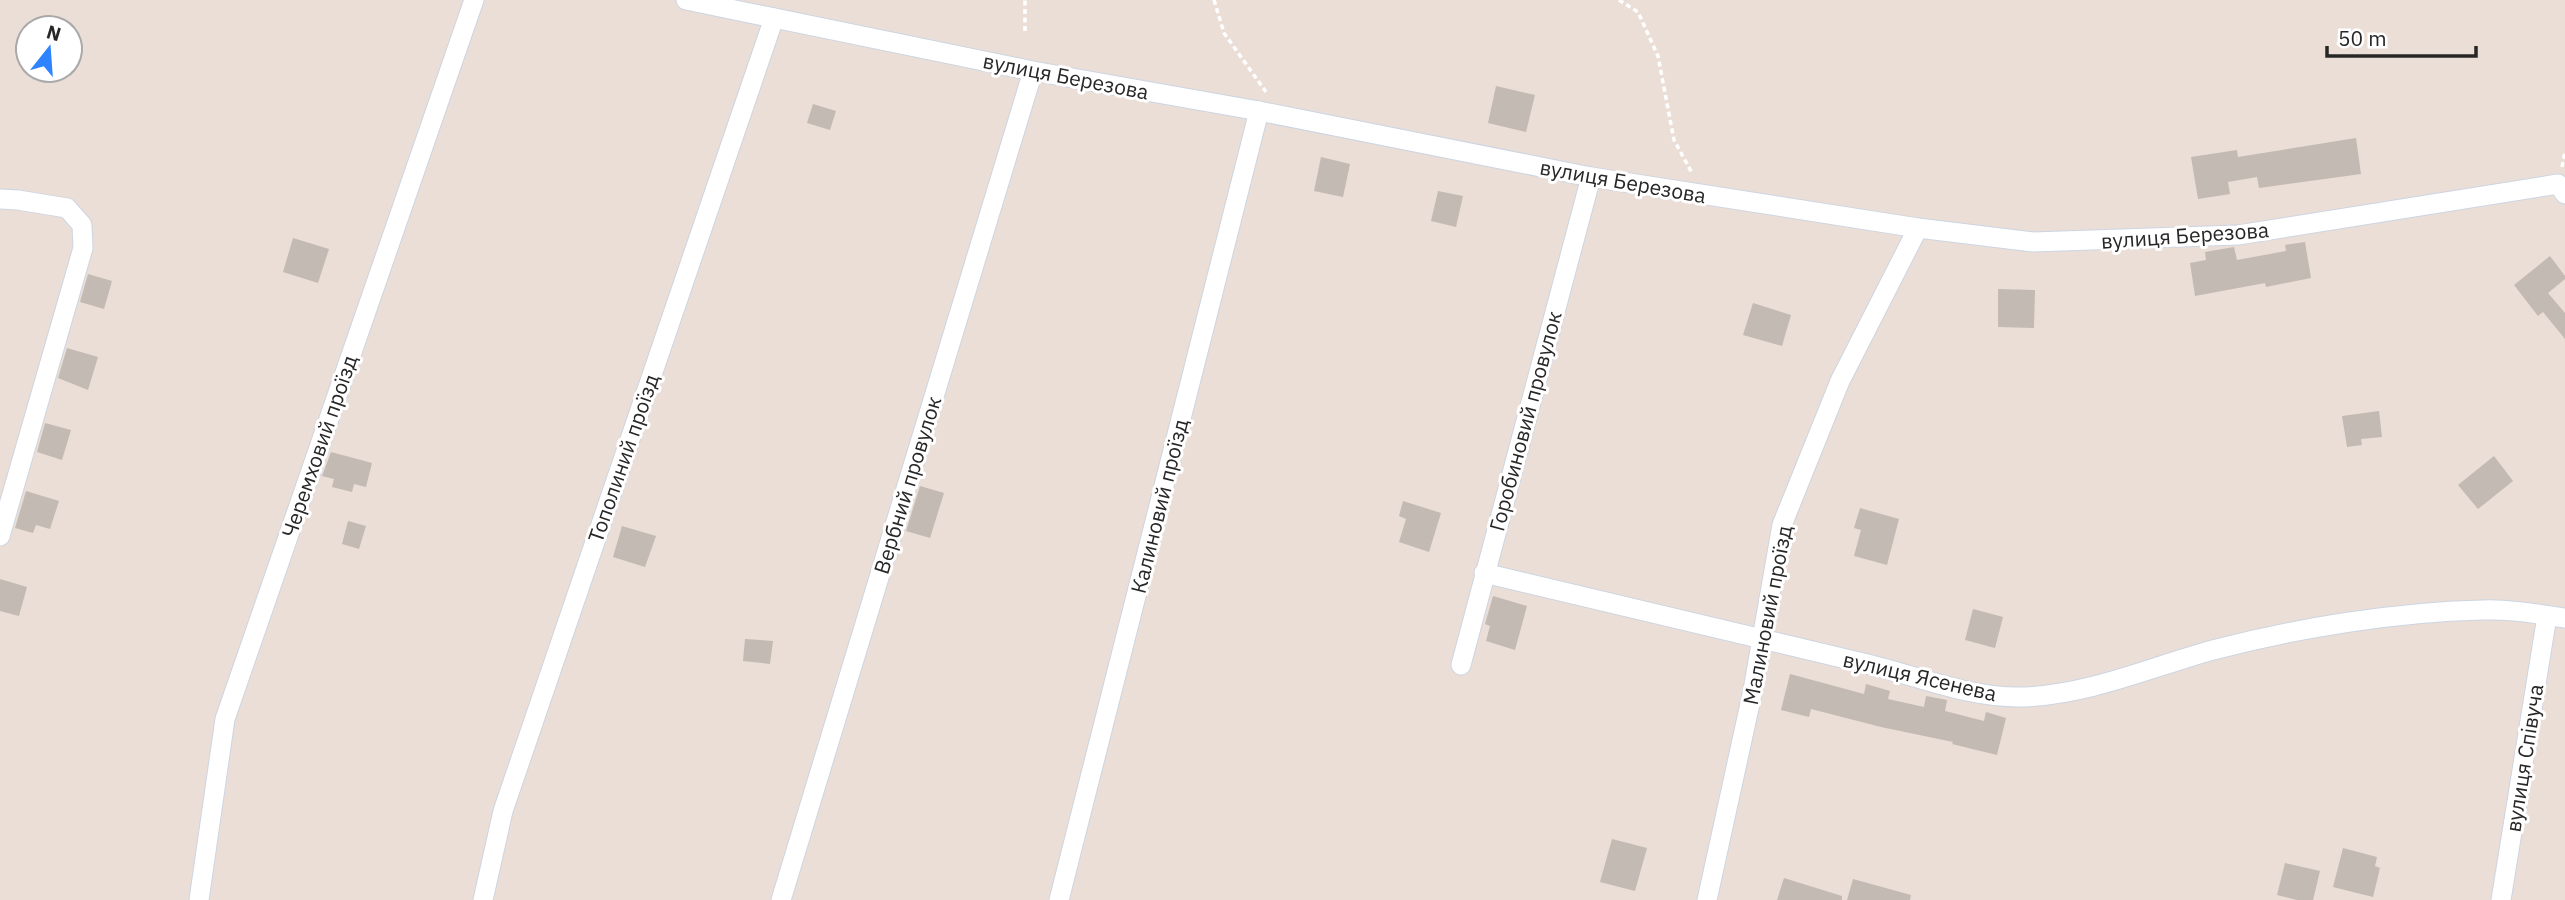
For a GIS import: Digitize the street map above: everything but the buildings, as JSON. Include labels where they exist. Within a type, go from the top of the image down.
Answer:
[{"type":"street","name":"Черемховий проїзд","points":[[199,900],[225,719],[474,0]]},
{"type":"street","name":"вулиця Березова","points":[[686,0],[1033,71],[1259,111],[1591,177],[1918,228],[2033,242],[2238,234],[2558,184],[2565,194]]},
{"type":"street","name":"Тополиний проїзд","points":[[483,900],[503,811],[774,18]]},
{"type":"street","name":"Вербний провулок","points":[[781,900],[1033,71]]},
{"type":"street","name":"Калиновий проїзд","points":[[1059,900],[1259,111]]},
{"type":"street","name":"Горобиновий провулок","points":[[1461,666],[1591,177]]},
{"type":"street","points":[[0,199],[67,208],[82,225],[83,248],[0,536]]},
{"type":"street","name":"Малиновий проїзд","points":[[1707,900],[1763,639],[1782,525],[1840,381],[1918,228]]},
{"type":"street","name":"вулиця Ясенева","points":[[1484,573],[1995,696],[2025,697],[2062,692],[2131,677],[2213,650],[2328,626],[2483,610],[2556,617]]},
{"type":"street","name":"вулиця Співуча","points":[[2501,900],[2556,617]]},
{"type":"path","points":[[1025,0],[1025,31]]},
{"type":"path","points":[[1214,0],[1224,33],[1283,117]]},
{"type":"path","points":[[1619,0],[1638,12],[1658,56],[1674,140],[1704,195]]}]
